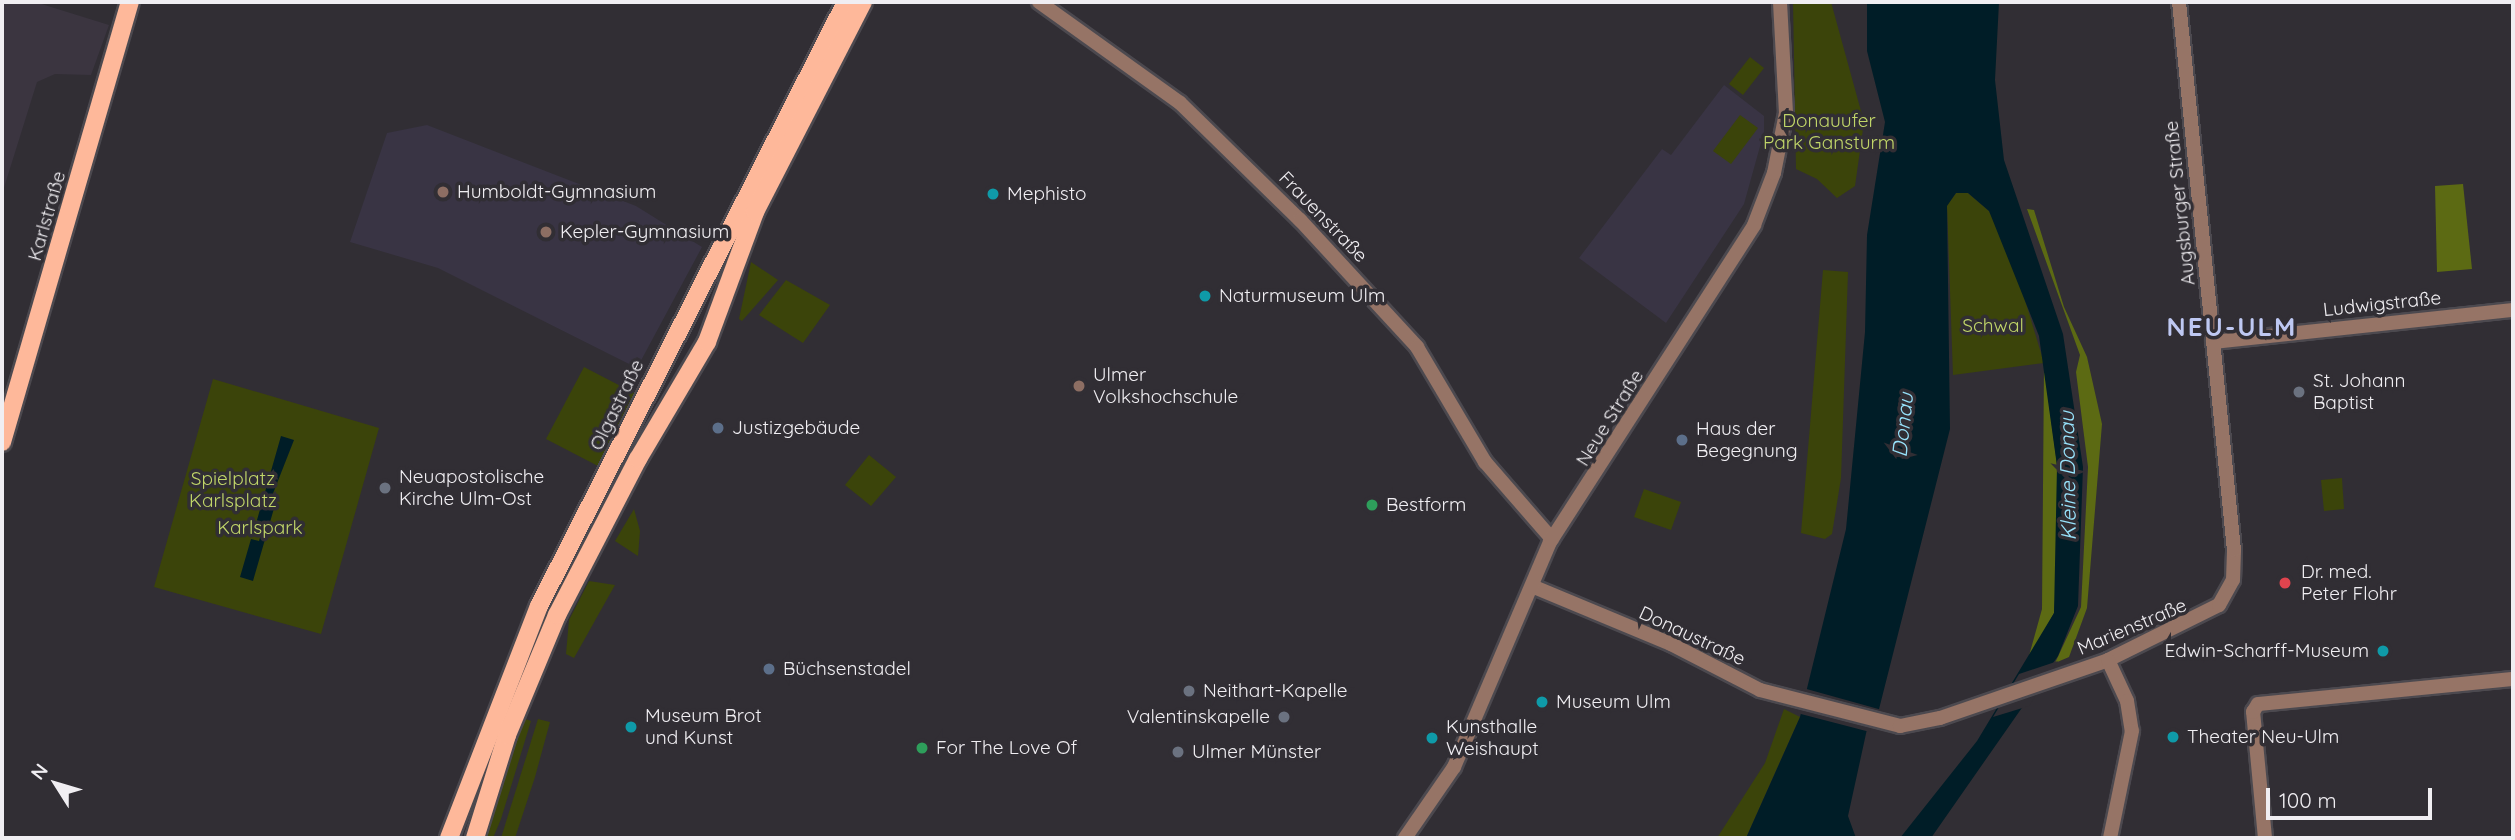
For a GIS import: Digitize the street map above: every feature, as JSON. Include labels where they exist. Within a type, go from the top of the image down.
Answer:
[{"type":"main road","name":"Karlstraße","points":[[2,442],[130,2]]},
{"type":"main road","name":"Olgastraße","points":[[449,838],[539,606],[846,2]]},
{"type":"main road","points":[[475,838],[507,735],[557,615],[638,459],[707,342],[760,202],[863,2]]},
{"type":"street","name":"Frauenstraße","points":[[1039,2],[1180,103],[1300,220],[1417,347],[1485,462],[1552,539]]},
{"type":"street","name":"Neue Straße","points":[[1405,838],[1454,767],[1534,587],[1552,539],[1727,275],[1765,201],[1786,113],[1780,2]]},
{"type":"street","name":"Augsburger Straße","points":[[2179,2],[2235,571],[2218,605]]},
{"type":"street","name":"Ludwigstraße","points":[[2213,342],[2513,310]]},
{"type":"street","name":"Donaustraße","points":[[1534,587],[1791,698],[1883,723],[1913,725],[2001,697]]},
{"type":"street","name":"Marienstraße","points":[[2001,697],[2108,660],[2218,605]]},
{"type":"street","points":[[2108,660],[2127,701],[2132,731],[2110,838]]},
{"type":"street","points":[[2265,838],[2253,712],[2267,702],[2513,679]]},
{"type":"shaded area","points":[[2,2],[35,2],[109,25],[91,75],[55,74],[37,82],[2,194]]},
{"type":"shaded area","points":[[1724,85],[1764,116],[1764,132],[1744,204],[1666,323],[1579,258],[1662,149],[1671,155]]},
{"type":"shaded area","points":[[427,125],[636,206],[702,247],[637,368],[438,268],[350,242],[387,133]]},
{"type":"green space","name":"Donauufer Park Gansturm","points":[[1793,2],[1831,2],[1864,122],[1855,186],[1837,198],[1817,179],[1796,169]]},
{"type":"green space","points":[[1750,57],[1764,68],[1743,95],[1729,84]]},
{"type":"green space","points":[[1740,115],[1758,128],[1731,164],[1713,151]]},
{"type":"green space","points":[[2463,184],[2472,269],[2437,272],[2435,186]]},
{"type":"green space","name":"Schwal","points":[[1956,193],[1968,193],[1989,211],[2012,257],[2044,363],[1953,375],[1947,205]]},
{"type":"green space","points":[[2027,209],[2034,210],[2064,307],[2087,357],[2102,424],[2087,608],[2069,657],[2055,663],[2081,607],[2088,467],[2076,372],[2080,355]]},
{"type":"green space","points":[[751,262],[778,280],[742,321],[739,319]]},
{"type":"green space","points":[[1823,270],[1848,272],[1841,478],[1832,534],[1825,539],[1801,533]]},
{"type":"green space","points":[[786,280],[830,305],[803,343],[759,315]]},
{"type":"green space","points":[[2044,366],[2057,464],[2059,552],[2054,613],[2027,663],[2042,609]]},
{"type":"green space","points":[[584,367],[636,394],[598,466],[546,439]]},
{"type":"green space","name":"Karlspark","points":[[213,379],[379,428],[321,634],[154,587]]},
{"type":"green space","points":[[869,455],[896,477],[871,506],[845,485]]},
{"type":"green space","points":[[2342,478],[2344,509],[2324,511],[2321,480]]},
{"type":"green space","points":[[1644,489],[1681,502],[1671,530],[1634,517]]},
{"type":"green space","points":[[634,509],[640,531],[638,556],[615,541]]},
{"type":"green space","points":[[589,581],[615,585],[574,658],[566,654],[569,620]]},
{"type":"green space","points":[[1784,709],[1800,717],[1746,838],[1717,838],[1765,763]]},
{"type":"green space","points":[[520,717],[531,721],[501,819],[493,838],[482,838]]},
{"type":"green space","points":[[538,719],[550,722],[535,777],[515,838],[501,838]]},
{"type":"water","points":[[1867,2],[1999,2],[1995,80],[2004,160],[2063,334],[2083,467],[2078,606],[2058,656],[1931,838],[1900,838],[1977,741],[2054,613],[2057,466],[2039,336],[1989,211],[1968,193],[1956,193],[1947,206],[1950,429],[1876,721],[1869,720],[1848,816],[1856,838],[1746,838],[1800,717],[1846,529],[1865,332],[1867,235],[1885,122],[1867,51]]},
{"type":"water","points":[[281,436],[294,440],[272,496],[277,498],[253,581],[240,577],[251,539],[259,541],[263,528],[257,520]]},
{"type":"pier","points":[[2058,661],[2029,706],[1993,717],[2019,674]]},
{"type":"pier","points":[[1803,688],[1882,710],[1879,723],[1872,724],[1870,732],[1797,713]]},
{"type":"place","name":"Humboldt-Gymnasium","points":[[443,192]]},
{"type":"place","name":"Mephisto","points":[[993,194]]},
{"type":"place","name":"Kepler-Gymnasium","points":[[546,232]]},
{"type":"place","name":"Naturmuseum Ulm","points":[[1205,296]]},
{"type":"place","name":"Ulmer Volkshochschule","points":[[1079,386]]},
{"type":"place","name":"St. Johann Baptist","points":[[2299,392]]},
{"type":"place","name":"Justizgebäude","points":[[718,428]]},
{"type":"place","name":"Haus der Begegnung","points":[[1682,440]]},
{"type":"place","name":"Neuapostolische Kirche Ulm-Ost","points":[[385,488]]},
{"type":"place","name":"Bestform","points":[[1372,505]]},
{"type":"place","name":"Dr. med. Peter Flohr","points":[[2285,583]]},
{"type":"place","name":"Edwin-Scharff-Museum","points":[[2383,651]]},
{"type":"place","name":"Büchsenstadel","points":[[769,669]]},
{"type":"place","name":"Neithart-Kapelle","points":[[1189,691]]},
{"type":"place","name":"Museum Ulm","points":[[1542,702]]},
{"type":"place","name":"Valentinskapelle","points":[[1284,717]]},
{"type":"place","name":"Museum Brot und Kunst","points":[[631,727]]},
{"type":"place","name":"Theater Neu-Ulm","points":[[2173,737]]},
{"type":"place","name":"Kunsthalle Weishaupt","points":[[1432,738]]},
{"type":"place","name":"For The Love Of","points":[[922,748]]},
{"type":"place","name":"Ulmer Münster","points":[[1178,752]]},
{"type":"district","name":"NEU-ULM","points":[[2232,327]]},
{"type":"water label","name":"Donau","points":[[1902,425]]},
{"type":"water label","name":"Kleine Donau","points":[[2067,476]]},
{"type":"park label","name":"Spielplatz Karlsplatz","points":[[233,490]]}]
